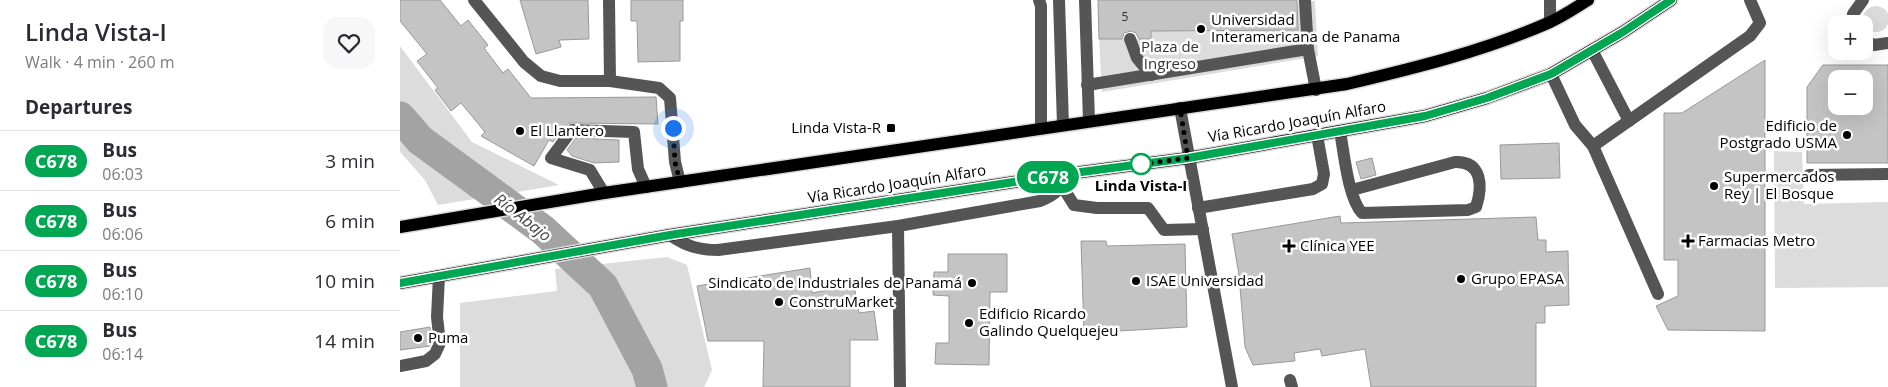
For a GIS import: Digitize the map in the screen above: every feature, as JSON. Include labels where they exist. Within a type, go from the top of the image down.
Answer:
[{"type":"main road","name":"Vía Ricardo Joaquín Alfaro","points":[[402,227],[604,193],[1089,121],[1316,90],[1416,67],[1492,45],[1550,22],[1588,0]]},
{"type":"main road","name":"Vía Ricardo Joaquín Alfaro","points":[[400,283],[670,235],[1064,180],[1425,116],[1487,98],[1551,74],[1671,0]]},
{"type":"street","points":[[474,0],[524,62],[541,76],[560,81],[610,82],[659,88],[670,98],[675,162],[680,182]]},
{"type":"street","points":[[609,0],[610,82]]},
{"type":"street","points":[[1039,0],[1041,6],[1041,128]]},
{"type":"street","points":[[1059,0],[1063,125]]},
{"type":"street","points":[[1085,0],[1089,121]]},
{"type":"street","points":[[1550,0],[1550,22]]},
{"type":"street","points":[[1593,146],[1750,36],[1760,23],[1750,0]]},
{"type":"street","points":[[1853,15],[1863,0]]},
{"type":"street","points":[[1306,1],[1308,49],[1316,90]]},
{"type":"street","points":[[1130,39],[1137,58],[1151,74]]},
{"type":"street","points":[[1873,44],[1888,43]]},
{"type":"street","points":[[1087,85],[1308,49]]},
{"type":"street","points":[[1592,50],[1629,121]]},
{"type":"street","points":[[1551,74],[1575,125],[1593,146],[1658,294]]},
{"type":"street","points":[[1180,108],[1232,387]]},
{"type":"street","points":[[604,193],[590,170],[551,158],[572,130],[634,132],[638,169],[646,187]]},
{"type":"street","points":[[1340,131],[1352,190],[1356,207],[1362,213],[1372,215],[1468,210],[1476,207],[1479,198],[1478,173],[1473,165],[1464,162],[1455,162],[1352,190]]},
{"type":"street","points":[[1198,208],[1313,189],[1322,184],[1324,174],[1317,135]]},
{"type":"street","points":[[1809,175],[1888,174]]},
{"type":"street","points":[[1064,180],[1074,205],[1096,208],[1148,208],[1164,230],[1203,229]]},
{"type":"street","points":[[670,235],[683,244],[699,250],[718,250],[898,226],[1040,201],[1053,196],[1064,180]]},
{"type":"street","points":[[898,226],[900,387]]},
{"type":"street","points":[[400,366],[426,361],[435,354],[440,343],[437,317],[439,276]]},
{"type":"green space","name":"Plaza de Ingreso","points":[[1298,1],[1315,1],[1318,56],[1102,92],[1099,39],[1151,39],[1151,31],[1298,30]]},
{"type":"green space","points":[[1876,6],[1881,7],[1888,14],[1888,24],[1881,31],[1876,32],[1873,31],[1873,15],[1864,15],[1871,7]]},
{"type":"green space","points":[[400,46],[472,142],[559,185],[438,205],[425,180],[400,152]]},
{"type":"green space","points":[[1774,151],[1802,152],[1804,204],[1888,202],[1888,287],[1775,288]]},
{"type":"green space","points":[[667,257],[687,265],[712,370],[704,387],[460,387],[460,303],[557,291],[555,269]]},
{"type":"building","points":[[400,0],[440,0],[461,26],[468,20],[488,45],[484,48],[503,73],[508,69],[531,98],[656,97],[658,124],[569,123],[553,142],[549,140],[534,166],[481,136],[485,132],[461,103],[451,111],[435,90],[438,88],[417,61],[427,54],[400,21]]},
{"type":"building","points":[[520,0],[588,0],[589,39],[559,40],[561,47],[536,54]]},
{"type":"building","points":[[631,0],[683,0],[683,21],[680,21],[680,61],[638,62],[637,21],[631,21]]},
{"type":"building","points":[[1098,0],[1297,0],[1298,30],[1151,31],[1151,39],[1139,39],[1136,33],[1131,31],[1124,33],[1122,39],[1099,39]]},
{"type":"building","name":"Supermercados Rey | El Bosque","points":[[1765,60],[1765,331],[1668,330],[1656,306],[1678,296],[1678,260],[1664,260],[1664,113],[1682,113]]},
{"type":"building","name":"Edificio de Postgrado USMA","points":[[1823,65],[1888,65],[1888,163],[1807,163],[1807,87]]},
{"type":"building","points":[[576,138],[619,140],[619,162],[594,163],[572,156],[567,150]]},
{"type":"building","points":[[1559,143],[1560,178],[1501,179],[1500,145]]},
{"type":"building","points":[[1372,158],[1376,175],[1361,179],[1356,162]]},
{"type":"building","name":"Grupo EPASA","points":[[1340,216],[1341,223],[1536,217],[1538,240],[1546,240],[1546,252],[1568,251],[1569,305],[1545,306],[1545,323],[1536,323],[1536,387],[1371,387],[1365,349],[1322,356],[1320,349],[1294,353],[1295,361],[1253,365],[1245,347],[1239,275],[1232,234]]},
{"type":"building","points":[[1081,241],[1106,241],[1107,246],[1185,244],[1187,327],[1084,333]]},
{"type":"building","name":"Edificio Ricardo Galindo Quelquejeu","points":[[948,254],[1007,254],[1007,292],[990,292],[989,365],[935,364],[936,343],[949,343],[949,296],[933,295],[934,272],[948,272]]},
{"type":"building","name":"ConstruMarket","points":[[810,268],[812,293],[854,285],[859,313],[874,311],[878,340],[850,340],[850,387],[763,387],[764,341],[708,341],[697,286]]},
{"type":"building","name":"Puma","points":[[430,327],[432,342],[430,346],[400,350],[400,332]]},
{"type":"waterway","name":"Río Abajo","points":[[400,117],[420,140],[543,230],[603,286],[647,369],[652,387]]},
{"type":"bus line","name":"C678","points":[[400,283],[670,235],[1066,174],[1188,158],[1425,116],[1487,98],[1551,74],[1623,32],[1671,0]]},
{"type":"place","name":"Universidad Interamericana de Panama","points":[[1201,29]]},
{"type":"place","name":"Linda Vista-R","points":[[891,128]]},
{"type":"place","name":"El Llantero","points":[[520,131]]},
{"type":"place","name":"Edificio de Postgrado USMA","points":[[1847,135]]},
{"type":"place","name":"Linda Vista-I","points":[[1141,164]]},
{"type":"place","name":"Supermercados Rey | El Bosque","points":[[1714,186]]},
{"type":"place","name":"Farmacias Metro","points":[[1688,241]]},
{"type":"place","name":"Clínica YEE","points":[[1289,246]]},
{"type":"place","name":"Grupo EPASA","points":[[1461,279]]},
{"type":"place","name":"ISAE Universidad","points":[[1136,281]]},
{"type":"place","name":"Sindicato de Industriales de Panamá","points":[[972,283]]},
{"type":"place","name":"ConstruMarket","points":[[779,302]]},
{"type":"place","name":"Edificio Ricardo Galindo Quelquejeu","points":[[969,323]]},
{"type":"place","name":"Puma","points":[[418,338]]},
{"type":"route","points":[[673,128],[675,162],[680,182],[1180,108],[1188,158],[1136,165],[1141,164]]}]
